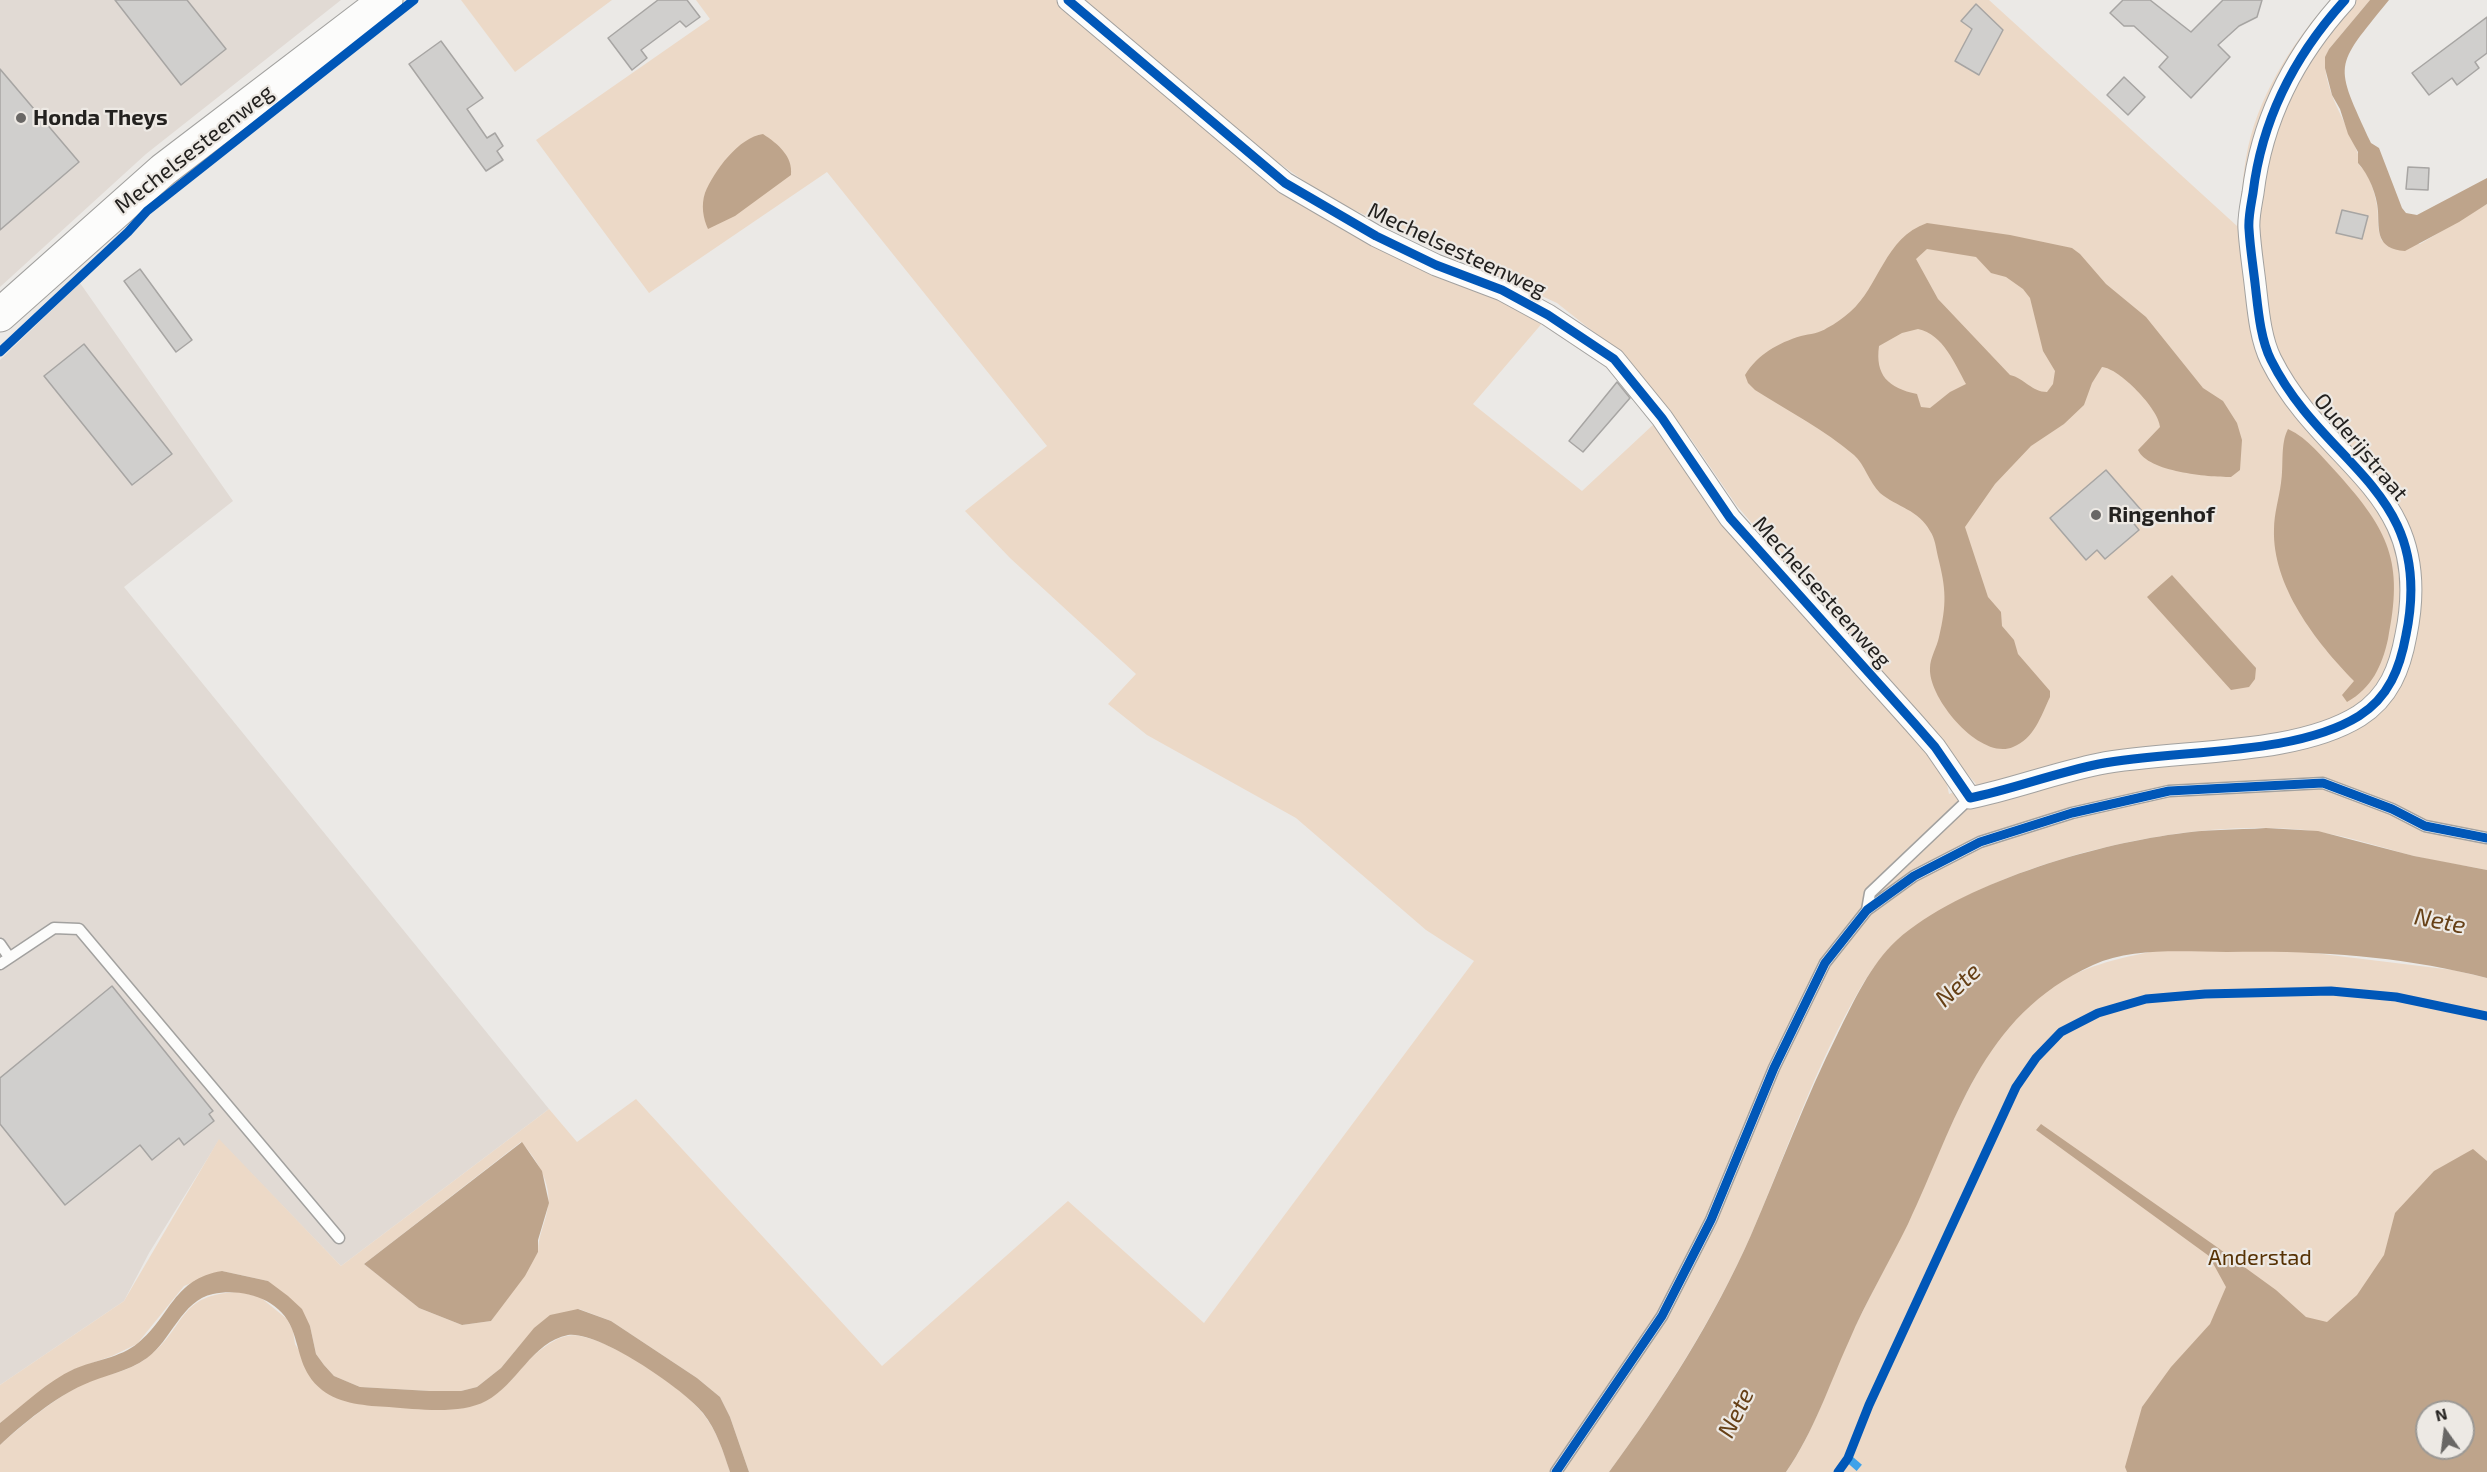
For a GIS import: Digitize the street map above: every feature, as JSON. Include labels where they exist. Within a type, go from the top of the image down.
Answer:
[{"type":"main road","name":"Mechelsesteenweg","points":[[2,310],[164,170],[386,0]]},
{"type":"street","name":"Mechelsesteenweg","points":[[1068,0],[1285,183],[1376,236],[1436,265],[1502,290],[1548,315],[1614,359],[1662,418],[1730,518],[1921,731],[1970,798]]},
{"type":"street","name":"Ouderijstraat","points":[[1970,798],[2101,764],[2294,740],[2330,730],[2361,715],[2388,690],[2400,664],[2413,590],[2408,550],[2398,522],[2385,502],[2302,409],[2270,359],[2259,313],[2248,227],[2257,158],[2271,112],[2291,70],[2345,0]]},
{"type":"lane","points":[[1556,1472],[1662,1316],[1711,1220],[1773,1068],[1825,963],[1867,910],[1914,876],[1980,842],[2072,813],[2169,791],[2323,783],[2392,809],[2425,826],[2487,838]]},
{"type":"lane","points":[[1867,910],[1870,893],[1970,798]]},
{"type":"lane","points":[[0,944],[5,960],[54,928],[79,929],[339,1238]]},
{"type":"shaded area","points":[[0,0],[341,0],[146,154],[0,287]]},
{"type":"shaded area","points":[[80,283],[233,501],[124,587],[549,1109],[341,1266],[219,1140],[149,1253],[124,1301],[0,1385],[0,360]]},
{"type":"green space","points":[[461,0],[612,0],[515,72]]},
{"type":"green space","points":[[696,0],[1056,0],[1238,156],[1544,321],[1473,404],[1582,491],[1655,423],[1908,728],[1945,776],[1949,794],[1976,784],[1737,506],[1691,439],[1629,360],[1557,303],[1328,198],[1241,136],[1082,0],[1989,0],[2237,226],[2251,136],[2277,73],[2302,35],[2330,0],[2370,0],[2329,49],[2326,74],[2329,88],[2358,154],[2358,163],[2366,173],[2373,189],[2382,241],[2420,244],[2487,204],[2487,870],[2423,858],[2319,832],[2270,828],[2215,830],[2158,837],[2099,849],[2042,865],[1988,886],[1940,911],[1899,939],[1878,962],[1861,987],[1829,1047],[1751,1235],[1721,1297],[1668,1387],[1609,1472],[749,1472],[730,1417],[720,1397],[697,1378],[611,1321],[579,1309],[521,1344],[501,1368],[477,1387],[461,1391],[430,1391],[360,1387],[334,1376],[324,1365],[316,1354],[310,1326],[268,1281],[222,1271],[184,1286],[137,1344],[112,1356],[72,1370],[0,1423],[0,1385],[124,1301],[219,1139],[341,1266],[549,1109],[577,1142],[636,1099],[882,1366],[1068,1201],[1204,1323],[1474,961],[1426,930],[1296,818],[1147,735],[1108,704],[1136,674],[1010,558],[965,511],[1047,446],[827,172],[649,293],[536,140],[710,19]],"holes":[[[521,1142],[537,1163],[545,1180],[549,1197],[547,1212],[538,1252],[491,1321],[462,1325],[419,1308],[364,1264]]]},
{"type":"green space","name":"Anderstad","points":[[2155,951],[2297,951],[2453,970],[2487,978],[2487,1472],[1786,1472],[1805,1440],[1850,1337],[1908,1221],[1961,1104],[1991,1051],[2008,1027],[2028,1006],[2049,989],[2074,974],[2113,960]]},
{"type":"green space","points":[[240,1292],[260,1297],[287,1319],[293,1331],[295,1344],[323,1390],[463,1408],[494,1395],[505,1387],[530,1359],[557,1340],[573,1335],[595,1340],[627,1355],[689,1399],[706,1417],[715,1432],[730,1472],[0,1472],[0,1445],[39,1413],[81,1385],[133,1367],[141,1362],[161,1345],[193,1305],[219,1294]]},
{"type":"water","points":[[2370,0],[2389,0],[2357,40],[2349,54],[2345,67],[2346,80],[2350,96],[2371,143],[2379,148],[2402,208],[2406,213],[2417,215],[2487,178],[2487,204],[2405,251],[2389,247],[2381,238],[2374,192],[2366,173],[2358,163],[2358,152],[2332,95],[2325,68],[2325,57],[2329,49]]},
{"type":"water","points":[[763,134],[779,146],[787,156],[791,175],[735,216],[708,229],[703,202],[714,175],[736,148],[754,136]]},
{"type":"water","points":[[1927,223],[2010,235],[2072,248],[2106,284],[2146,317],[2203,388],[2223,401],[2237,423],[2242,440],[2240,470],[2231,477],[2180,472],[2154,464],[2138,450],[2160,427],[2158,419],[2146,400],[2128,382],[2118,374],[2102,367],[2092,383],[2084,405],[2064,424],[2031,446],[1995,484],[1965,527],[1988,597],[2001,612],[2002,626],[2014,640],[2018,654],[2050,691],[2050,697],[2032,733],[2013,747],[2000,749],[1986,745],[1972,736],[1958,724],[1937,695],[1930,664],[1942,625],[1945,597],[1935,543],[1925,524],[1914,513],[1880,493],[1854,455],[1819,429],[1755,390],[1748,383],[1745,375],[1769,350],[1801,336],[1824,330],[1850,312],[1869,289],[1892,251],[1913,230]],"holes":[[[1927,249],[1976,257],[1991,273],[2006,277],[2023,289],[2030,298],[2043,351],[2055,371],[2053,384],[2047,392],[2037,390],[2010,375],[1938,299],[1916,259]],[[1918,329],[1927,332],[1941,343],[1953,359],[1966,384],[1950,392],[1930,408],[1921,407],[1917,394],[1891,384],[1879,365],[1879,346],[1902,333]]]},
{"type":"water","points":[[2288,429],[2315,449],[2370,513],[2388,549],[2393,568],[2393,612],[2383,658],[2369,683],[2347,702],[2342,695],[2354,681],[2325,649],[2299,612],[2288,592],[2275,550],[2275,518],[2282,476],[2284,441]]},
{"type":"water","points":[[2172,575],[2256,668],[2255,679],[2249,687],[2231,690],[2147,597]]},
{"type":"water","name":"Nete","points":[[2266,828],[2318,831],[2414,856],[2487,870],[2487,978],[2423,964],[2358,956],[2293,952],[2141,953],[2108,959],[2093,965],[2055,987],[2023,1012],[1998,1042],[1976,1075],[1958,1110],[1908,1224],[1856,1326],[1813,1425],[1786,1472],[1609,1472],[1668,1387],[1721,1297],[1751,1235],[1838,1033],[1871,972],[1897,940],[1955,901],[2029,870],[2067,858],[2142,839],[2209,830]]},
{"type":"water","points":[[2041,1124],[2276,1290],[2306,1317],[2327,1322],[2357,1295],[2384,1255],[2395,1213],[2434,1171],[2473,1149],[2487,1161],[2487,1472],[2127,1472],[2125,1467],[2142,1407],[2171,1367],[2210,1324],[2226,1287],[2209,1256],[2036,1130]]},
{"type":"water","points":[[522,1142],[542,1171],[549,1203],[538,1240],[538,1252],[525,1276],[491,1321],[462,1325],[419,1308],[364,1264]]},
{"type":"water","points":[[222,1271],[268,1281],[288,1296],[302,1309],[310,1326],[316,1354],[324,1365],[334,1376],[360,1387],[461,1391],[477,1387],[501,1368],[534,1328],[550,1315],[578,1309],[611,1321],[697,1378],[720,1397],[730,1417],[749,1472],[730,1472],[712,1427],[703,1413],[678,1390],[619,1351],[582,1336],[568,1335],[544,1346],[497,1394],[476,1405],[438,1410],[363,1405],[345,1401],[322,1390],[305,1369],[292,1329],[279,1310],[259,1298],[236,1293],[213,1294],[202,1298],[185,1312],[163,1342],[147,1358],[132,1367],[91,1382],[62,1396],[0,1445],[0,1423],[36,1394],[74,1369],[131,1348],[149,1332],[183,1290],[206,1275]]},
{"type":"building","points":[[115,0],[187,0],[226,49],[181,85]]},
{"type":"building","points":[[658,0],[687,0],[700,17],[686,27],[680,21],[641,50],[647,58],[632,70],[608,38]]},
{"type":"building","points":[[2123,0],[2150,0],[2191,32],[2223,0],[2262,0],[2257,17],[2239,26],[2218,45],[2230,57],[2191,98],[2159,67],[2168,57],[2134,26],[2124,26],[2110,13]]},
{"type":"building","points":[[1976,4],[2003,30],[1979,75],[1955,61],[1972,29],[1961,21]]},
{"type":"building","points":[[2487,17],[2487,53],[2475,62],[2479,68],[2457,85],[2452,78],[2429,95],[2412,73]]},
{"type":"building","points":[[441,41],[483,98],[467,109],[487,138],[495,133],[503,146],[497,151],[503,160],[486,171],[409,64]]},
{"type":"building","name":"Honda Theys","points":[[0,69],[79,162],[0,230]]},
{"type":"building","points":[[2124,77],[2145,97],[2128,115],[2107,95]]},
{"type":"building","points":[[2408,167],[2429,168],[2428,190],[2406,189]]},
{"type":"building","points":[[2342,210],[2368,216],[2362,239],[2336,233]]},
{"type":"building","points":[[140,269],[192,340],[176,352],[124,281]]},
{"type":"building","points":[[84,344],[172,454],[132,485],[44,376]]},
{"type":"building","points":[[1617,382],[1630,398],[1583,452],[1569,441]]},
{"type":"building","name":"Ringenhof","points":[[2106,470],[2142,511],[2131,520],[2139,530],[2105,559],[2097,550],[2086,560],[2050,518]]},
{"type":"building","points":[[112,986],[213,1111],[209,1114],[214,1121],[184,1145],[179,1138],[152,1160],[140,1145],[65,1205],[0,1124],[0,1078]]},
{"type":"marked path","points":[[1848,1458],[1864,1472]]},
{"type":"cycle path","points":[[0,352],[128,232],[147,211],[414,0]]},
{"type":"cycle path","points":[[1068,0],[1285,183],[1376,236],[1436,265],[1502,290],[1548,315],[1614,359],[1662,418],[1730,518],[1935,747],[1970,798],[2099,764],[2233,750],[2301,739],[2332,729],[2359,716],[2378,700],[2392,681],[2406,635],[2411,586],[2405,546],[2391,513],[2370,484],[2294,397],[2271,360],[2260,323],[2249,236],[2249,216],[2257,165],[2283,89],[2310,43],[2345,0]]},
{"type":"cycle path","points":[[1556,1472],[1662,1316],[1711,1220],[1774,1068],[1825,963],[1867,910],[1914,876],[1980,842],[2072,813],[2169,791],[2323,783],[2392,809],[2425,826],[2487,838]]},
{"type":"cycle path","points":[[1838,1472],[1848,1458],[1869,1405],[2016,1087],[2036,1058],[2061,1032],[2098,1013],[2146,999],[2205,994],[2331,991],[2396,997],[2487,1016]]},
{"type":"place","name":"Honda Theys","points":[[21,118]]},
{"type":"place","name":"Ringenhof","points":[[2096,515]]}]
